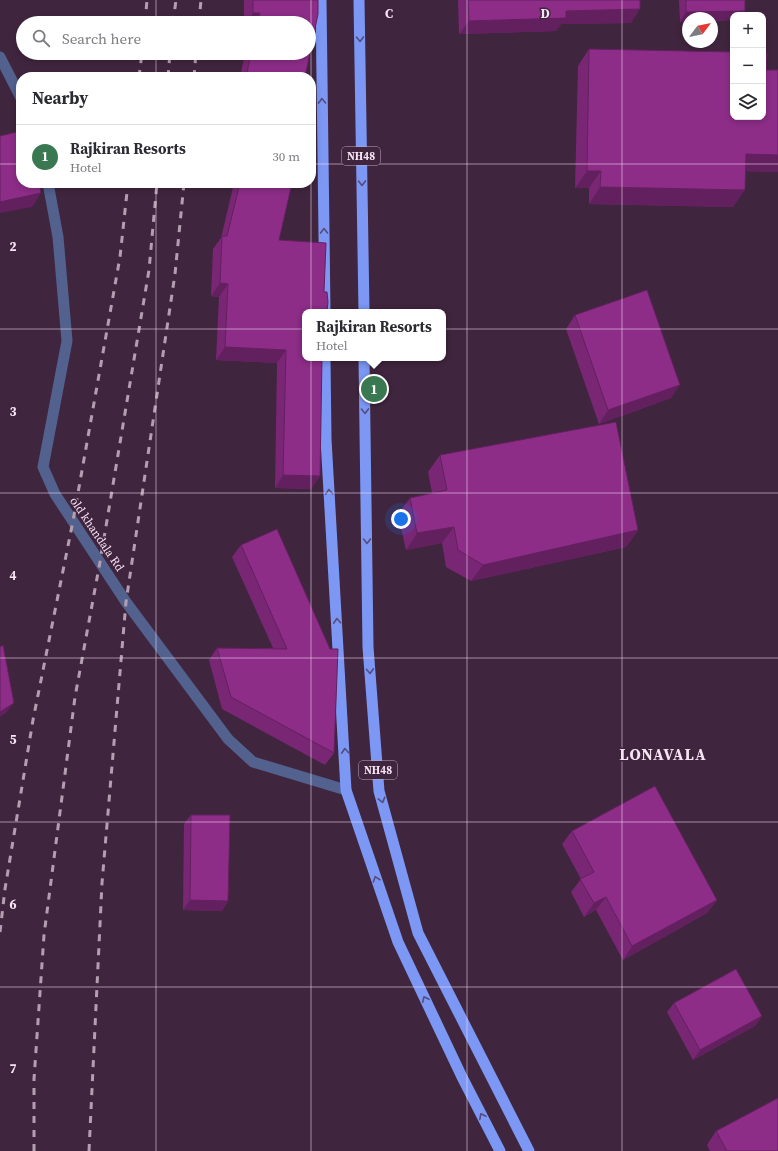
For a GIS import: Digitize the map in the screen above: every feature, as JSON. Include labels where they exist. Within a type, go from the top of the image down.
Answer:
[{"type":"highway","points":[[321,0],[325,309]]},
{"type":"highway","name":"NH48","points":[[359,0],[364,309]]},
{"type":"highway","name":"NH48","points":[[325,361],[326,439],[346,790],[398,942],[462,1077],[500,1151]]},
{"type":"highway","name":"NH48","points":[[364,361],[368,647],[380,791],[418,933],[529,1151]]},
{"type":"street","points":[[0,57],[16,88]]},
{"type":"street","name":"old khandala Rd","points":[[49,188],[58,237],[67,341],[43,467],[54,494],[126,602],[228,740],[253,762],[346,790]]},
{"type":"building","points":[[253,0],[318,0],[316,24],[316,16],[259,16],[260,13],[253,13]]},
{"type":"building","points":[[468,0],[640,0],[640,9],[566,11],[566,18],[469,21]]},
{"type":"building","points":[[686,0],[745,0],[745,11],[686,12]]},
{"type":"building","points":[[589,49],[730,52],[730,120],[766,120],[766,70],[778,70],[778,155],[746,154],[745,190],[600,187],[601,171],[587,171]]},
{"type":"building","points":[[250,60],[309,60],[306,72],[247,72]]},
{"type":"building","points":[[16,132],[16,188],[40,188],[41,193],[0,202],[0,136]]},
{"type":"building","points":[[239,188],[291,188],[279,240],[326,243],[324,292],[327,292],[327,309],[302,309],[302,361],[322,361],[320,476],[283,475],[286,350],[225,347],[228,284],[220,283],[222,236],[227,236]]},
{"type":"building","points":[[647,290],[680,385],[608,410],[575,315]]},
{"type":"building","points":[[616,422],[638,530],[483,565],[458,550],[454,527],[417,533],[410,498],[447,490],[440,455]]},
{"type":"building","points":[[277,529],[330,649],[338,649],[334,753],[231,697],[217,648],[287,649],[241,545]]},
{"type":"building","points":[[3,645],[14,703],[0,712],[0,647]]},
{"type":"building","points":[[655,786],[717,900],[632,946],[606,897],[594,903],[580,879],[594,872],[572,831]]},
{"type":"building","points":[[191,815],[230,815],[228,901],[190,900]]},
{"type":"building","points":[[736,969],[762,1016],[700,1050],[674,1003]]},
{"type":"building","points":[[778,1098],[778,1151],[727,1151],[716,1131]]},
{"type":"railway","points":[[146,16],[147,0]]},
{"type":"railway","points":[[174,16],[176,0]]},
{"type":"railway","points":[[200,16],[201,0]]},
{"type":"railway","points":[[140,72],[141,60]]},
{"type":"railway","points":[[168,72],[169,60]]},
{"type":"railway","points":[[194,72],[195,60]]},
{"type":"railway","points":[[0,932],[5,889],[33,720],[73,521],[120,257],[127,188]]},
{"type":"railway","points":[[34,1151],[34,1079],[44,935],[75,697],[100,562],[149,270],[157,188]]},
{"type":"railway","points":[[89,1151],[102,883],[126,602],[175,274],[184,188]]},
{"type":"place","name":"Rajkiran Resorts","points":[[374,389]]},
{"type":"district","name":"LONAVALA","points":[[663,754]]}]
